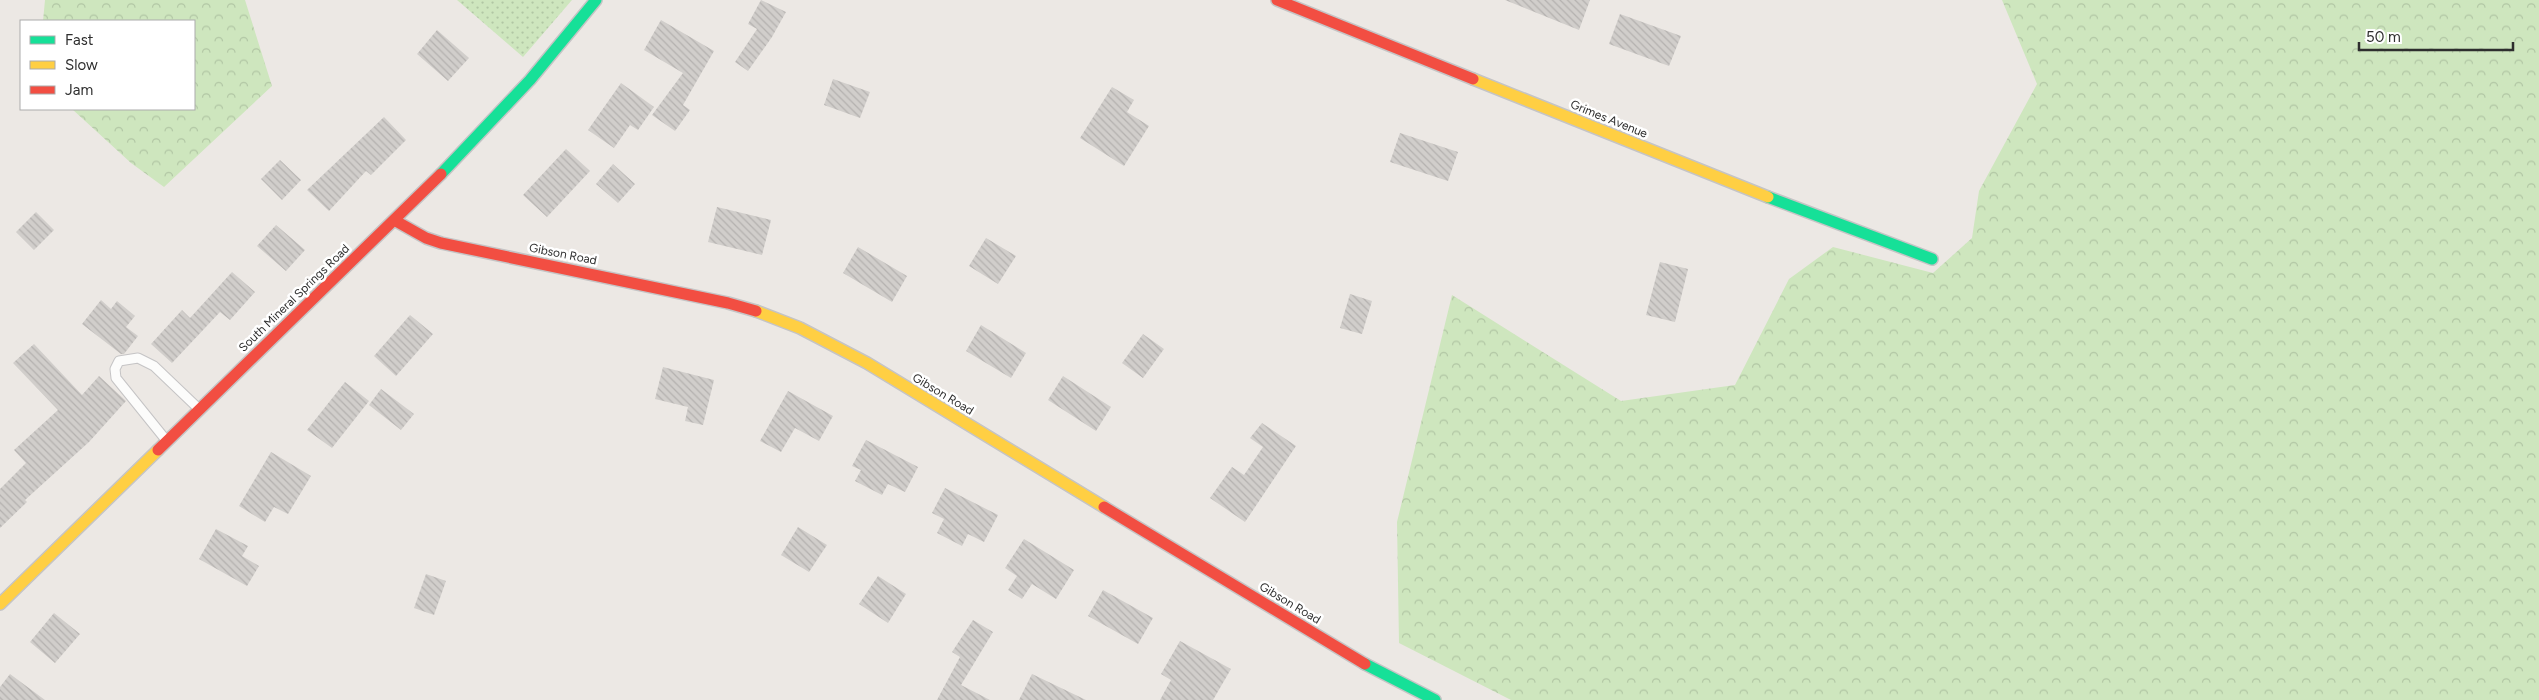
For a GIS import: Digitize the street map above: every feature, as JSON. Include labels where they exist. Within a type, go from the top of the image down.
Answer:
[{"type":"street","name":"South Mineral Springs Road","points":[[0,604],[394,220],[523,87],[596,0]]},
{"type":"street","name":"Grimes Avenue","points":[[1277,0],[1713,176],[1932,259]]},
{"type":"street","name":"Gibson Road","points":[[394,220],[426,238],[441,243],[728,303],[763,312],[797,326],[867,363],[1366,664],[1435,700]]},
{"type":"lane","points":[[167,441],[116,378],[115,369],[119,361],[138,358],[154,366],[199,410]]},
{"type":"green space","points":[[45,0],[245,0],[272,86],[164,187],[131,163],[73,110],[195,110],[195,20],[43,20]]},
{"type":"green space","points":[[457,0],[572,0],[523,57]]},
{"type":"green space","points":[[2002,0],[2539,0],[2539,700],[1511,700],[1399,643],[1397,522],[1452,295],[1621,401],[1735,385],[1789,279],[1833,247],[1933,273],[1972,238],[1979,191],[2037,84]]},
{"type":"building","points":[[761,0],[786,12],[772,37],[748,71],[735,62],[757,29],[748,24]]},
{"type":"building","points":[[1505,0],[1590,0],[1579,30]]},
{"type":"building","points":[[1620,14],[1681,36],[1669,66],[1609,44]]},
{"type":"building","points":[[661,20],[714,51],[683,105],[690,110],[675,131],[652,115],[683,73],[644,50]]},
{"type":"building","points":[[437,30],[469,58],[448,81],[417,54]]},
{"type":"building","points":[[833,79],[870,92],[860,118],[824,105]]},
{"type":"building","points":[[621,83],[654,107],[638,130],[630,125],[614,148],[588,130]]},
{"type":"building","points":[[1112,87],[1134,100],[1127,112],[1149,126],[1124,166],[1080,138]]},
{"type":"building","points":[[384,117],[406,140],[371,175],[366,171],[329,211],[307,190]]},
{"type":"building","points":[[1400,133],[1458,152],[1448,181],[1390,162]]},
{"type":"building","points":[[566,149],[590,171],[547,217],[523,195]]},
{"type":"building","points":[[280,160],[301,180],[282,200],[261,179]]},
{"type":"building","points":[[613,164],[635,184],[618,203],[596,184]]},
{"type":"building","points":[[717,207],[771,220],[762,255],[708,242]]},
{"type":"building","points":[[36,212],[54,230],[34,250],[16,232]]},
{"type":"building","points":[[276,225],[305,250],[286,271],[257,246]]},
{"type":"building","points":[[986,238],[1016,256],[998,284],[969,266]]},
{"type":"building","points":[[858,247],[907,276],[892,302],[843,273]]},
{"type":"building","points":[[1660,262],[1688,269],[1675,322],[1646,315]]},
{"type":"building","points":[[232,272],[255,292],[230,320],[220,312],[172,363],[151,344],[182,310],[190,318]]},
{"type":"building","points":[[1350,294],[1372,301],[1362,334],[1340,328]]},
{"type":"building","points":[[101,300],[111,309],[117,301],[135,316],[126,327],[138,336],[124,354],[121,354],[82,324]]},
{"type":"building","points":[[410,315],[433,334],[396,376],[374,356]]},
{"type":"building","points":[[981,325],[1026,353],[1011,378],[966,351]]},
{"type":"building","points":[[1143,334],[1164,349],[1143,378],[1122,363]]},
{"type":"building","points":[[34,344],[82,395],[99,376],[126,401],[89,442],[25,500],[27,502],[0,528],[0,489],[26,463],[14,450],[58,410],[13,363]]},
{"type":"building","points":[[663,367],[714,380],[703,425],[685,421],[688,407],[655,399]]},
{"type":"building","points":[[1063,376],[1111,407],[1096,431],[1048,400]]},
{"type":"building","points":[[345,382],[369,401],[332,448],[307,430]]},
{"type":"building","points":[[381,389],[414,414],[401,430],[369,405]]},
{"type":"building","points":[[788,391],[833,416],[819,441],[795,428],[781,452],[760,441]]},
{"type":"building","points":[[1262,423],[1296,446],[1245,522],[1210,498],[1232,467],[1244,475],[1263,447],[1250,438]]},
{"type":"building","points":[[866,440],[918,467],[905,492],[888,484],[882,495],[855,481],[861,470],[852,466]]},
{"type":"building","points":[[271,452],[311,476],[288,514],[274,507],[265,522],[239,506]]},
{"type":"building","points":[[945,488],[998,515],[984,542],[968,534],[962,546],[937,533],[944,519],[932,513]]},
{"type":"building","points":[[798,527],[827,545],[809,572],[781,555]]},
{"type":"building","points":[[216,529],[248,546],[242,556],[259,566],[247,586],[199,559]]},
{"type":"building","points":[[1024,539],[1074,570],[1056,599],[1032,584],[1022,599],[1008,590],[1017,576],[1005,568]]},
{"type":"building","points":[[426,574],[446,581],[434,615],[414,608]]},
{"type":"building","points":[[878,576],[906,594],[888,623],[859,604]]},
{"type":"building","points":[[1103,590],[1153,618],[1138,644],[1088,616]]},
{"type":"building","points":[[54,613],[80,634],[55,663],[30,642]]},
{"type":"building","points":[[973,620],[993,632],[961,685],[990,700],[937,700],[960,657],[952,652]]},
{"type":"building","points":[[1180,641],[1231,669],[1213,700],[1160,700],[1171,680],[1161,674]]},
{"type":"building","points":[[10,674],[45,700],[0,700],[0,687]]},
{"type":"building","points":[[1032,674],[1086,700],[1019,700]]},
{"type":"traffic: fast","points":[[441,174],[530,80],[596,0]]},
{"type":"traffic: fast","points":[[1768,197],[1932,259]]},
{"type":"traffic: fast","points":[[1365,664],[1435,700]]},
{"type":"traffic: slow","points":[[1473,79],[1768,197]]},
{"type":"traffic: slow","points":[[756,311],[800,328],[867,363],[1104,507]]},
{"type":"traffic: slow","points":[[0,604],[158,450]]},
{"type":"traffic: jam","points":[[1277,0],[1473,79]]},
{"type":"traffic: jam","points":[[158,450],[441,174]]},
{"type":"traffic: jam","points":[[394,220],[426,238],[441,243],[728,303],[756,311]]},
{"type":"traffic: jam","points":[[1104,507],[1365,664]]}]
